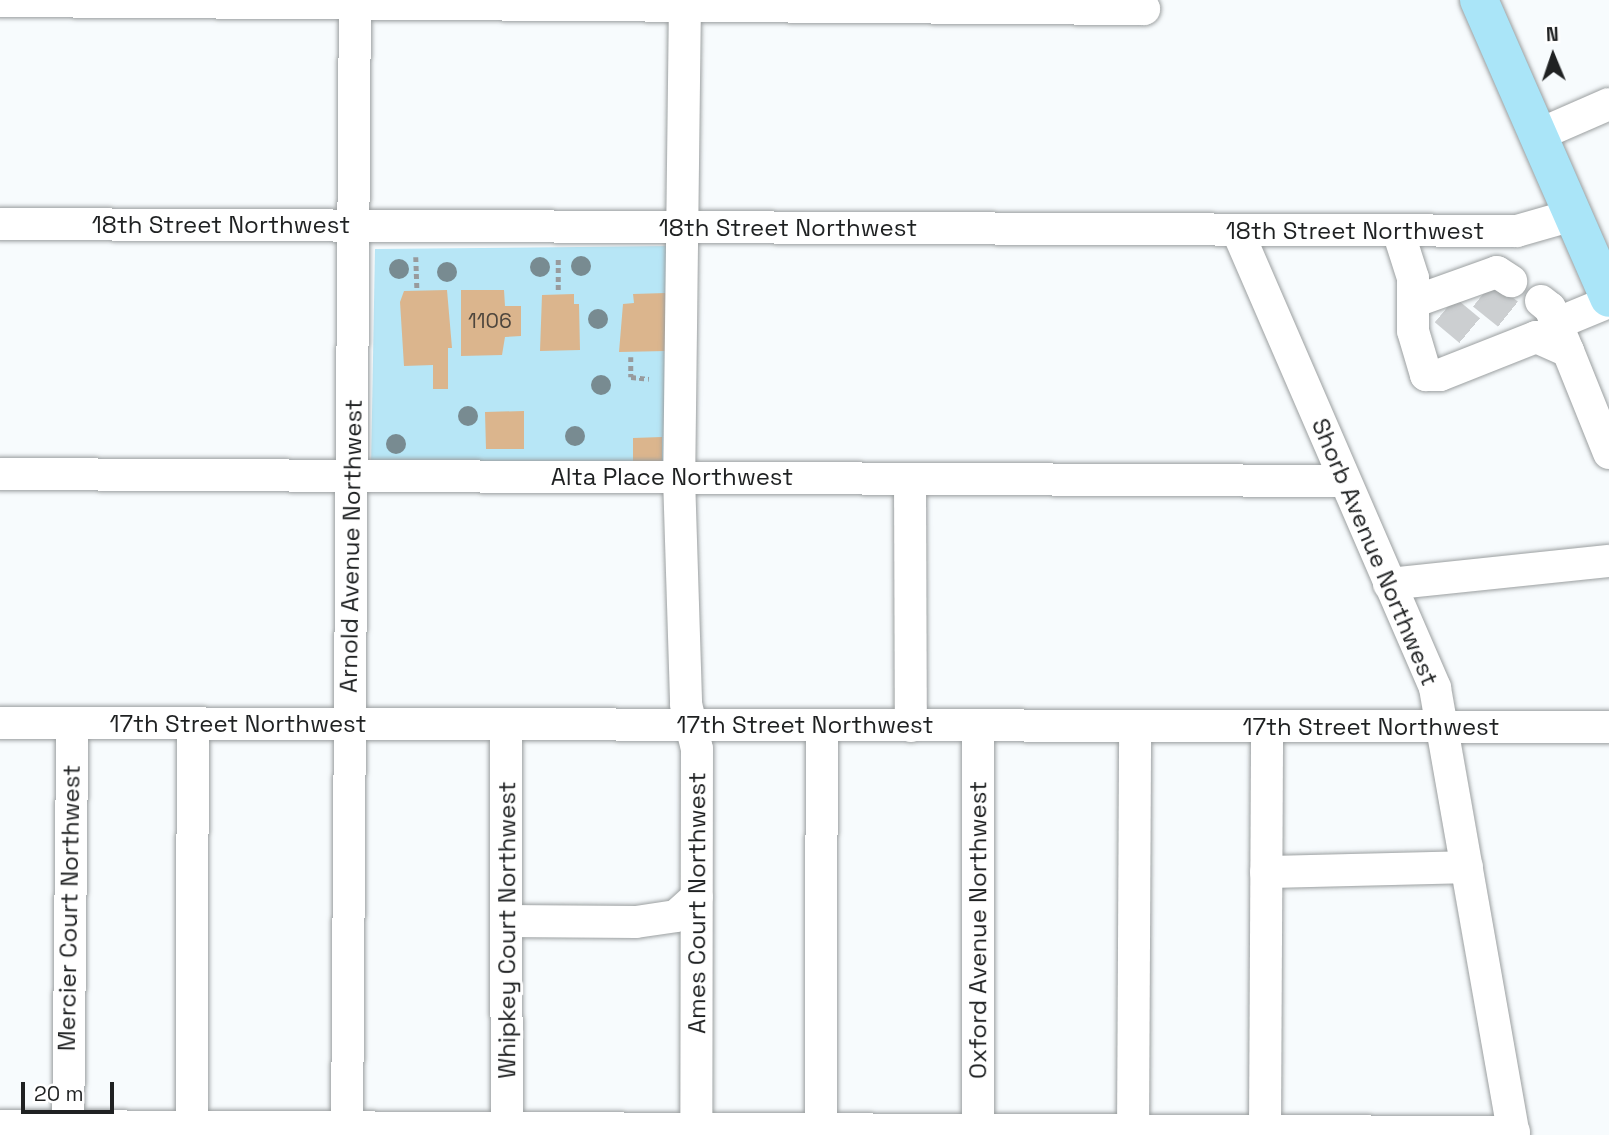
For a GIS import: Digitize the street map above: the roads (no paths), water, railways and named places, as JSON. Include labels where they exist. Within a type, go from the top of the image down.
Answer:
[{"type":"main road","points":[[1479,0],[1609,300]]},
{"type":"street","points":[[0,1],[1142,5]]},
{"type":"street","name":"Arnold Avenue Northwest","points":[[347,1131],[355,1]]},
{"type":"street","name":"Ames Court Northwest","points":[[685,4],[679,477],[685,704],[692,725],[697,897],[696,1132]]},
{"type":"street","points":[[1538,135],[1609,104]]},
{"type":"street","name":"18th Street Northwest","points":[[0,224],[1517,231],[1573,215]]},
{"type":"street","name":"Shorb Avenue Northwest","points":[[1237,230],[1343,481],[1435,688],[1514,1133]]},
{"type":"street","points":[[1398,231],[1413,278],[1429,303]]},
{"type":"street","points":[[1487,285],[1429,303],[1413,331],[1426,375],[1440,375],[1489,346],[1609,300]]},
{"type":"street","points":[[1544,327],[1609,453]]},
{"type":"street","name":"Alta Place Northwest","points":[[0,474],[1343,481]]},
{"type":"street","points":[[910,480],[911,726]]},
{"type":"street","points":[[1389,584],[1609,561]]},
{"type":"street","name":"17th Street Northwest","points":[[0,723],[1609,727]]},
{"type":"street","name":"Mercier Court Northwest","points":[[68,1130],[72,724]]},
{"type":"street","points":[[192,1131],[193,724]]},
{"type":"street","name":"Whipkey Court Northwest","points":[[506,724],[507,1131]]},
{"type":"street","points":[[821,1132],[822,725]]},
{"type":"street","name":"Oxford Avenue Northwest","points":[[978,725],[978,1132]]},
{"type":"street","points":[[1133,1133],[1135,726]]},
{"type":"street","points":[[1265,1131],[1267,726]]},
{"type":"street","points":[[1266,872],[1467,867]]},
{"type":"street","points":[[507,921],[636,922],[676,916],[697,897]]},
{"type":"street","points":[[0,1126],[68,1130],[192,1131],[1514,1133]]},
{"type":"tunnel","points":[[1483,294],[1519,323]]},
{"type":"tunnel","points":[[1445,310],[1481,340]]}]
